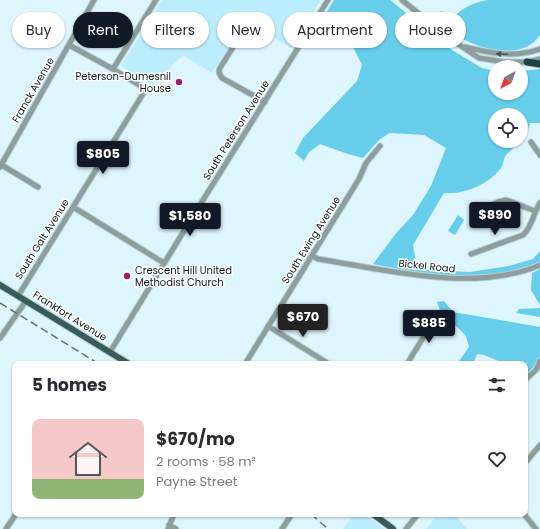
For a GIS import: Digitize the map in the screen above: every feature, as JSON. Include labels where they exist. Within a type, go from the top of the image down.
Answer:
[{"type":"highway","points":[[528,62],[540,64]]},
{"type":"main road","name":"Frankfort Avenue","points":[[0,285],[124,361]]},
{"type":"main road","points":[[377,517],[393,529]]},
{"type":"street","name":"Franck Avenue","points":[[0,166],[94,0]]},
{"type":"street","points":[[69,45],[113,69],[156,0]]},
{"type":"street","name":"South Peterson Avenue","points":[[110,352],[328,0]]},
{"type":"street","points":[[402,0],[417,12]]},
{"type":"street","points":[[466,47],[501,54],[522,54],[540,49]]},
{"type":"street","points":[[232,48],[219,70],[220,75],[222,78],[265,102]]},
{"type":"street","points":[[465,48],[479,58],[488,60]]},
{"type":"street","points":[[528,62],[540,59]]},
{"type":"street","name":"South Galt Avenue","points":[[18,296],[146,89],[113,69]]},
{"type":"street","points":[[531,142],[540,155]]},
{"type":"street","name":"South Ewing Avenue","points":[[247,361],[359,179],[366,163],[380,146]]},
{"type":"street","points":[[0,166],[38,187]]},
{"type":"street","points":[[488,207],[506,200],[535,211]]},
{"type":"street","points":[[471,254],[523,235],[528,230],[535,211],[540,203]]},
{"type":"street","points":[[73,207],[164,263]]},
{"type":"street","name":"Bickel Road","points":[[312,256],[318,259],[394,271],[453,278],[503,276],[518,273],[540,265]]},
{"type":"street","points":[[0,338],[26,301]]},
{"type":"street","points":[[409,361],[438,315]]},
{"type":"street","points":[[268,326],[324,361]]},
{"type":"street","points":[[528,377],[537,368],[540,361]]},
{"type":"street","points":[[528,459],[540,445]]},
{"type":"street","points":[[7,528],[14,517]]},
{"type":"street","points":[[173,517],[169,527],[176,529]]},
{"type":"street","points":[[282,529],[290,517]]},
{"type":"street","points":[[406,529],[416,517]]},
{"type":"street","points":[[526,517],[536,529]]},
{"type":"shaded area","points":[[162,0],[321,0],[314,12],[283,12],[283,43],[275,38],[275,12],[217,12],[217,48],[228,48],[212,73],[183,55],[152,85],[121,66],[141,34],[141,48],[209,48],[209,12],[155,12]]},
{"type":"shaded area","points":[[334,0],[390,0],[405,12],[395,12],[395,48],[450,48],[482,68],[488,69],[488,100],[528,100],[528,70],[540,69],[540,123],[530,123],[528,129],[528,108],[488,108],[488,148],[514,148],[504,159],[501,168],[490,179],[468,190],[444,193],[413,245],[416,262],[429,270],[470,272],[509,266],[533,259],[540,251],[540,262],[521,270],[479,276],[436,274],[373,264],[397,232],[413,215],[431,186],[446,148],[424,135],[390,133],[380,139],[363,158],[320,144],[309,152],[304,161],[295,153],[303,138],[357,81],[362,65],[354,48],[387,48],[387,12],[326,12]]},
{"type":"shaded area","points":[[487,0],[540,0],[540,35],[530,45],[517,50],[502,51],[471,43],[466,40],[466,12],[459,12],[476,3]]},
{"type":"shaded area","points":[[458,215],[464,220],[455,235],[448,231]]},
{"type":"shaded area","points":[[540,269],[540,305],[531,290],[532,273]]},
{"type":"shaded area","points":[[444,301],[453,312],[540,327],[540,359],[528,373],[528,361],[499,361],[484,355],[477,354],[474,361],[459,361],[469,347],[466,336],[440,310],[437,302]]},
{"type":"shaded area","points":[[540,308],[540,317],[516,313],[519,309]]},
{"type":"shaded area","points":[[352,517],[368,517],[385,529],[343,529]]},
{"type":"shaded area","points":[[436,517],[457,517],[467,529],[425,529]]},
{"type":"railway","points":[[0,303],[94,361]]},
{"type":"railway","points":[[314,517],[328,529]]},
{"type":"place","name":"Peterson-Dumesnil House","points":[[179,82]]},
{"type":"place","name":"Crescent Hill United Methodist Church","points":[[127,276]]}]
